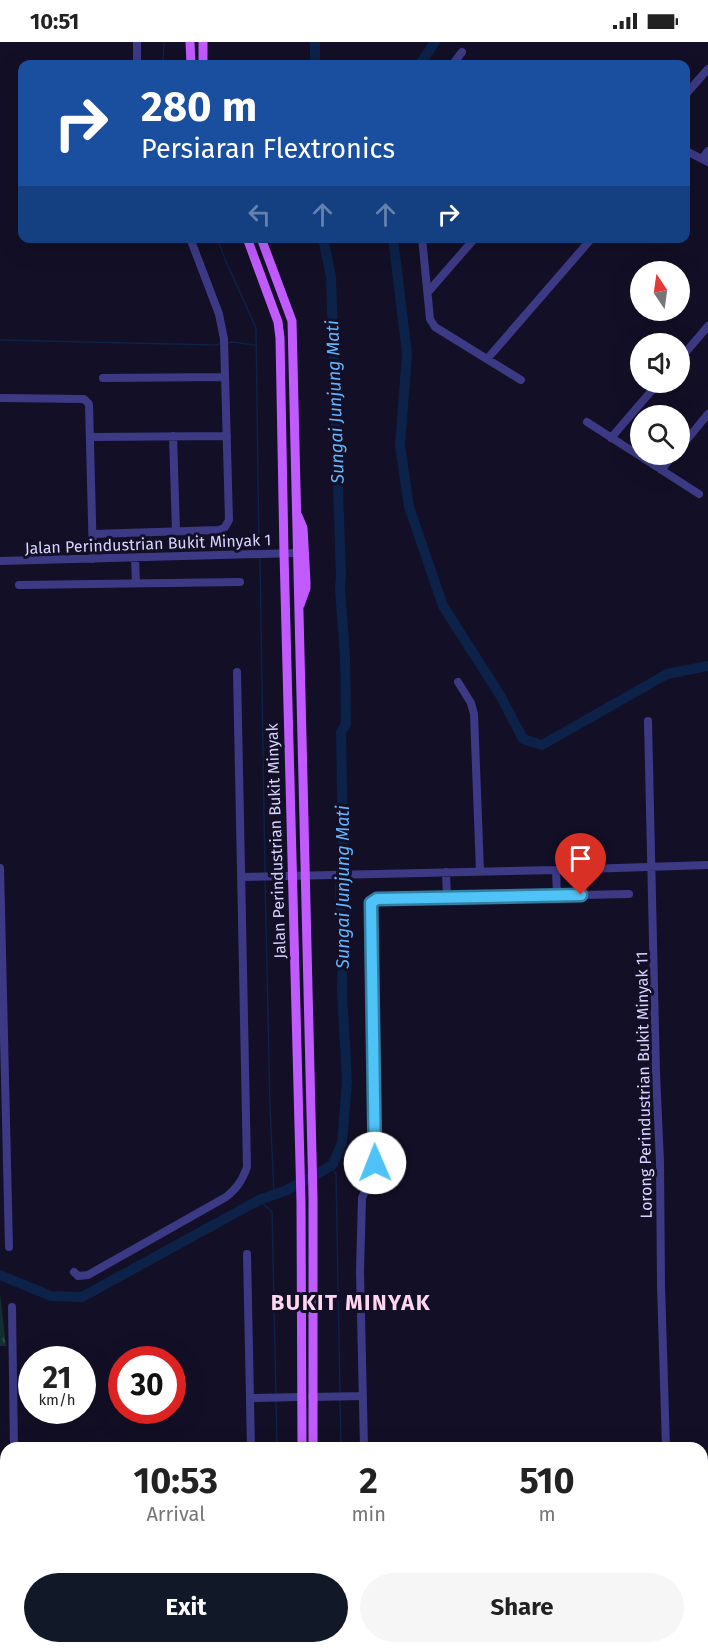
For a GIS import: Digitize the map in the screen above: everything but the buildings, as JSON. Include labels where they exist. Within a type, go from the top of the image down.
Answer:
[{"type":"main road","points":[[190,42],[191,60]]},
{"type":"main road","points":[[203,42],[203,60]]},
{"type":"main road","name":"Jalan Perindustrian Bukit Minyak","points":[[249,243],[278,322],[280,338],[301,1202],[302,1442]]},
{"type":"main road","name":"Jalan Perindustrian Bukit Minyak","points":[[263,243],[292,321],[313,1197],[313,1442]]},
{"type":"main road","points":[[295,512],[303,528],[306,582],[298,611]]},
{"type":"street","points":[[137,42],[137,60]]},
{"type":"street","points":[[456,60],[462,52]]},
{"type":"street","points":[[690,89],[708,69]]},
{"type":"street","points":[[690,153],[705,160],[708,152]]},
{"type":"street","points":[[93,534],[219,530],[225,527],[229,520],[224,343],[219,314],[192,243]]},
{"type":"street","points":[[423,243],[430,319],[435,327],[522,380]]},
{"type":"street","points":[[428,292],[472,243]]},
{"type":"street","points":[[488,358],[588,243]]},
{"type":"street","points":[[690,347],[708,326]]},
{"type":"street","points":[[103,378],[225,377]]},
{"type":"street","points":[[611,438],[650,393]]},
{"type":"street","points":[[0,398],[84,399],[89,404],[93,559]]},
{"type":"street","points":[[690,436],[708,414]]},
{"type":"street","points":[[587,422],[699,494]]},
{"type":"street","points":[[173,436],[176,531]]},
{"type":"street","points":[[90,437],[227,436]]},
{"type":"street","points":[[661,470],[665,465]]},
{"type":"street","name":"Jalan Perindustrian Bukit Minyak 1","points":[[0,561],[296,553]]},
{"type":"street","points":[[135,558],[136,583]]},
{"type":"street","points":[[19,585],[240,582]]},
{"type":"street","name":"Jalan Perindustrian Bukit Minyak","points":[[74,1272],[78,1276],[88,1275],[226,1197],[238,1187],[247,1167],[237,672]]},
{"type":"street","points":[[458,682],[474,714],[480,872]]},
{"type":"street","name":"Lorong Perindustrian Bukit Minyak 11","points":[[648,721],[666,1442]]},
{"type":"street","points":[[241,877],[708,865]]},
{"type":"street","points":[[0,868],[2,1035],[9,1247]]},
{"type":"street","points":[[556,870],[557,895]]},
{"type":"street","points":[[446,872],[447,897]]},
{"type":"street","points":[[364,1442],[360,1270],[362,1198],[364,1190],[375,1178],[374,901],[447,897],[629,894]]},
{"type":"street","points":[[247,1254],[251,1442]]},
{"type":"street","points":[[12,1307],[14,1442]]},
{"type":"street","points":[[312,1397],[363,1396]]},
{"type":"street","points":[[250,1398],[301,1397]]},
{"type":"green space","points":[[0,1293],[6,1346],[0,1346]]},
{"type":"waterway","points":[[163,60],[164,42]]},
{"type":"waterway","points":[[315,42],[315,60]]},
{"type":"waterway","points":[[423,60],[435,42]]},
{"type":"waterway","points":[[219,243],[256,328],[259,551]]},
{"type":"waterway","name":"Sungai Junjung Mati","points":[[0,1275],[51,1296],[82,1297],[259,1200],[287,1190],[324,1170],[333,1164],[342,1143],[347,1081],[340,890],[343,847],[341,732],[346,724],[345,657],[340,589],[331,277],[324,243]]},
{"type":"waterway","points":[[394,243],[407,354],[400,445],[409,507],[443,606],[500,695],[523,739],[542,745],[667,674],[708,666]]},
{"type":"waterway","points":[[0,340],[216,345],[222,343]]},
{"type":"waterway","points":[[227,343],[255,345]]},
{"type":"waterway","points":[[260,558],[265,875]]},
{"type":"waterway","points":[[265,879],[274,1195]]},
{"type":"waterway","points":[[330,1166],[336,1174],[340,1394]]},
{"type":"waterway","points":[[259,1200],[272,1212],[276,1395]]},
{"type":"waterway","points":[[276,1399],[277,1442]]},
{"type":"waterway","points":[[340,1399],[341,1442]]},
{"type":"district","name":"BUKIT MINYAK","points":[[351,1302]]},
{"type":"route","points":[[375,1163],[371,903],[377,899],[581,895]]}]
